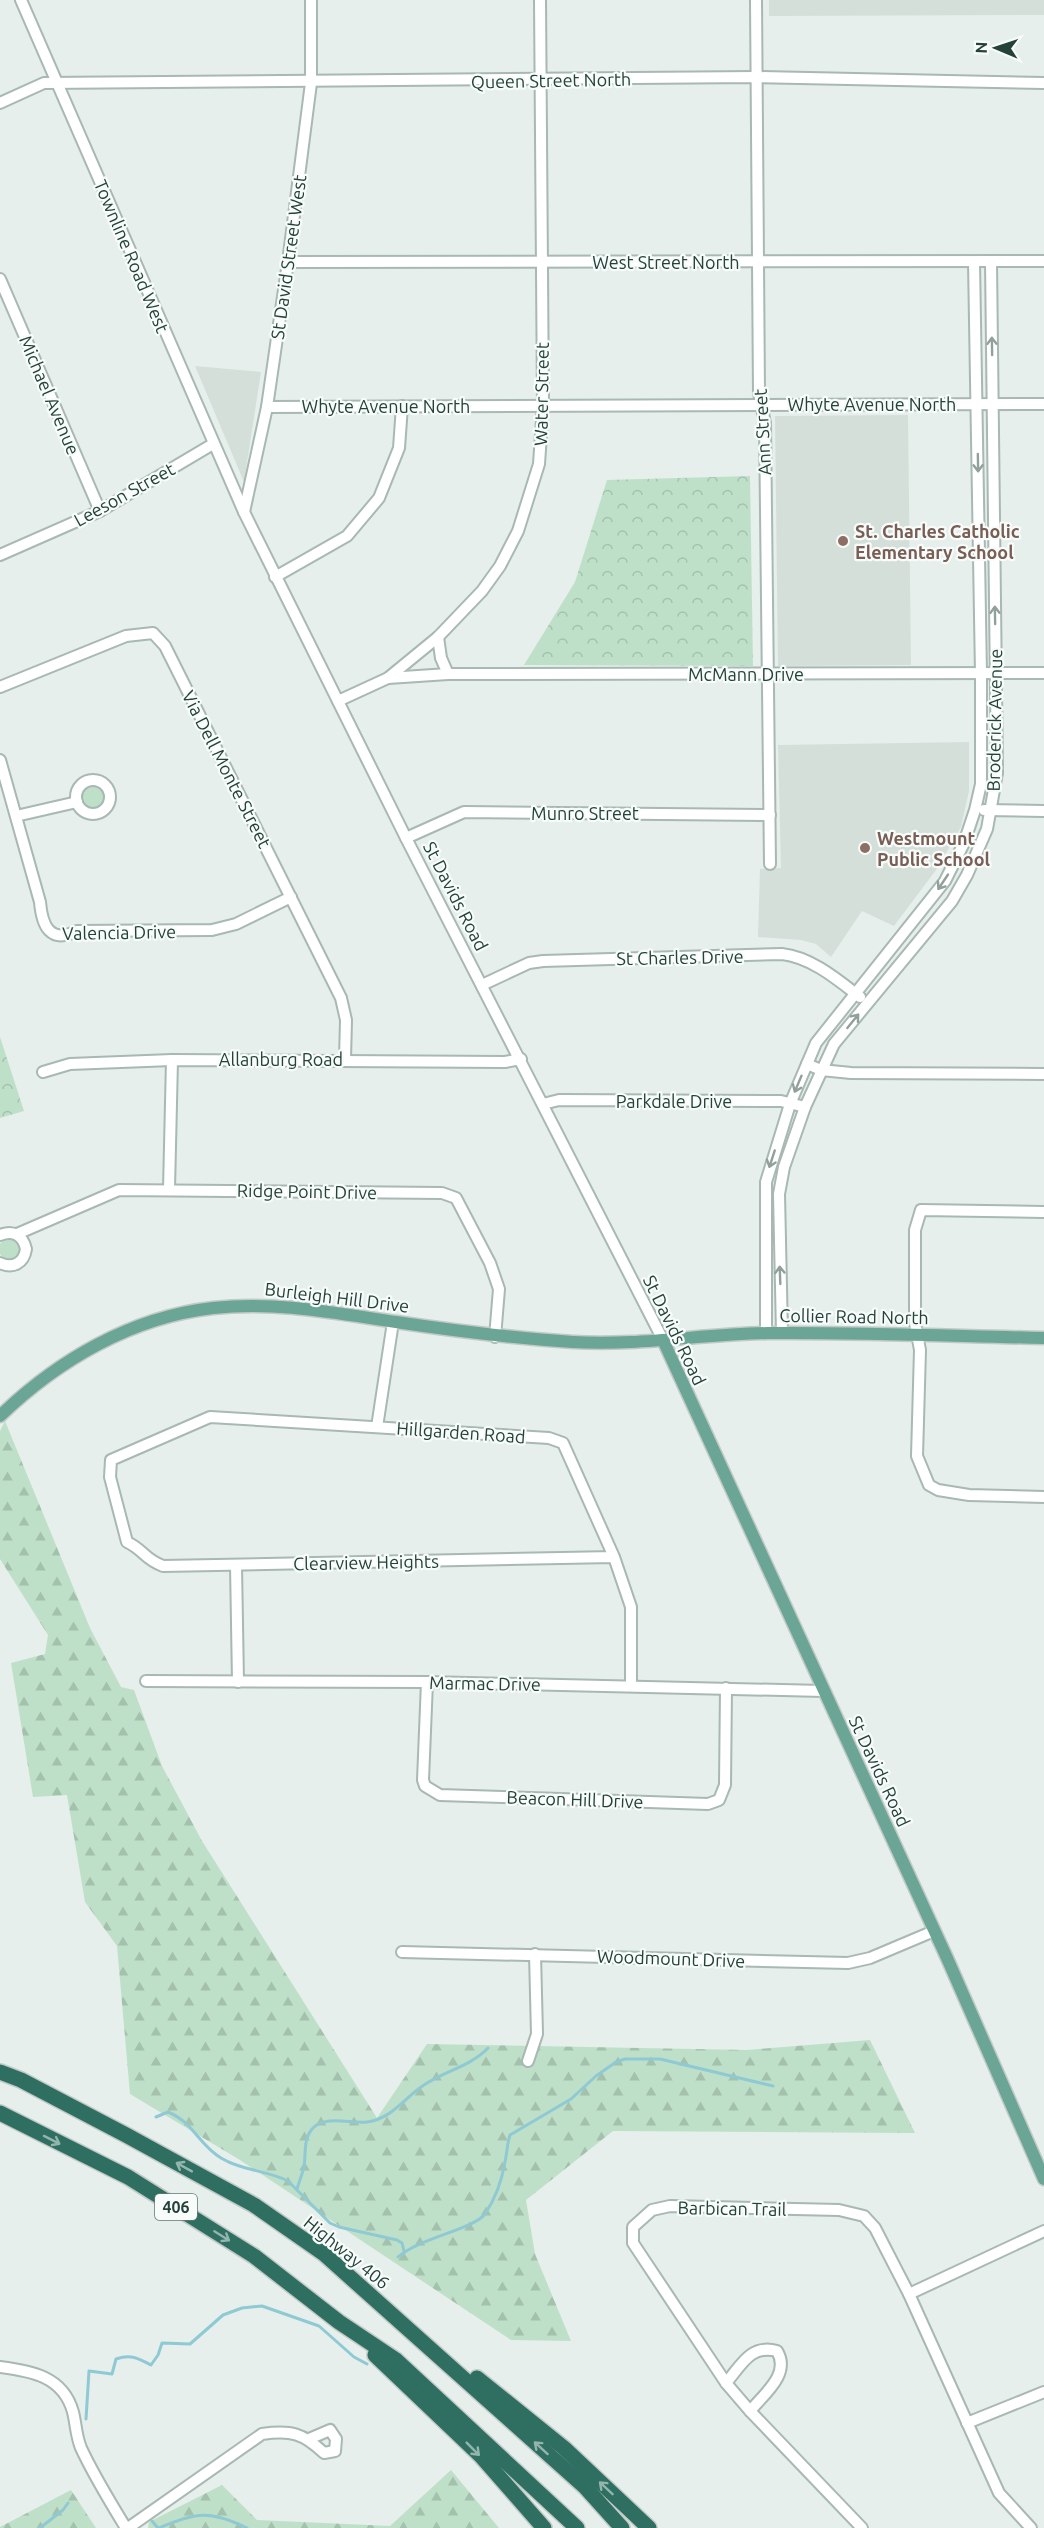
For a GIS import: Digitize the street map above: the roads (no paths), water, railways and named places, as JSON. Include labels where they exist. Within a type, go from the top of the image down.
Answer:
[{"type":"highway","name":"Highway 406","points":[[0,2071],[21,2080],[254,2205],[323,2253],[585,2487],[622,2528]]},
{"type":"highway","name":"406","points":[[0,2113],[128,2177],[254,2256],[339,2322],[396,2360],[577,2528]]},
{"type":"highway","points":[[323,2253],[564,2448],[649,2528]]},
{"type":"highway","points":[[339,2322],[481,2456],[544,2528]]},
{"type":"main road","name":"Burleigh Hill Drive","points":[[0,1416],[49,1372],[84,1351],[127,1330],[186,1312],[212,1308],[252,1305],[293,1306],[495,1337],[592,1343],[663,1340]]},
{"type":"main road","name":"Collier Road North","points":[[663,1340],[766,1333],[1044,1338]]},
{"type":"main road","name":"St Davids Road","points":[[663,1340],[934,1931],[1044,2179]]},
{"type":"street","name":"Townline Road West","points":[[21,0],[244,512]]},
{"type":"street","name":"St David Street West","points":[[244,512],[267,407],[288,262],[311,83],[311,0]]},
{"type":"street","name":"Water Street","points":[[338,701],[388,678],[438,637],[482,591],[500,566],[518,531],[538,464],[543,405],[540,0]]},
{"type":"street","name":"Ann Street","points":[[756,0],[759,393],[765,423],[770,864]]},
{"type":"street","name":"Queen Street North","points":[[0,103],[44,83],[58,85],[311,83],[756,77],[1044,83]]},
{"type":"street","name":"West Street North","points":[[288,262],[1044,261]]},
{"type":"street","name":"Broderick Avenue","points":[[766,1333],[766,1182],[790,1104],[816,1043],[945,881],[964,843],[975,810],[981,776],[981,674],[974,262]]},
{"type":"street","name":"Broderick Avenue","points":[[782,1333],[778,1194],[784,1167],[805,1107],[834,1044],[952,901],[980,848],[991,811],[997,773],[991,262]]},
{"type":"street","name":"Michael Avenue","points":[[0,279],[100,511]]},
{"type":"street","name":"Whyte Avenue North","points":[[267,407],[1044,404]]},
{"type":"street","points":[[275,577],[347,536],[380,498],[399,448],[402,406]]},
{"type":"street","name":"Leeson Street","points":[[0,555],[100,511],[213,444]]},
{"type":"street","name":"St Davids Road","points":[[244,512],[406,838],[663,1340]]},
{"type":"street","name":"Via Dell Monte Street","points":[[0,687],[126,636],[153,633],[165,646],[341,998],[346,1020],[345,1059]]},
{"type":"street","points":[[438,637],[441,658],[448,674]]},
{"type":"street","name":"McMann Drive","points":[[388,678],[448,674],[1044,673]]},
{"type":"street","name":"Valencia Drive","points":[[0,760],[40,902],[41,921],[52,933],[67,936],[77,931],[212,930],[236,924],[291,897]]},
{"type":"street","points":[[16,816],[77,802]]},
{"type":"street","points":[[975,810],[1044,811]]},
{"type":"street","name":"Munro Street","points":[[406,838],[464,812],[770,814]]},
{"type":"street","name":"St Charles Drive","points":[[482,985],[529,963],[543,960],[782,954],[794,955],[807,961],[868,1003]]},
{"type":"street","name":"Allanburg Road","points":[[43,1072],[70,1064],[172,1060],[345,1059],[505,1062],[521,1059]]},
{"type":"street","points":[[169,1189],[172,1060]]},
{"type":"street","points":[[807,1064],[821,1070],[851,1073],[1044,1074]]},
{"type":"street","name":"Parkdale Drive","points":[[543,1104],[559,1100],[781,1101],[805,1107]]},
{"type":"street","name":"Ridge Point Drive","points":[[0,1235],[17,1234],[114,1191],[169,1189],[442,1193],[456,1198],[490,1263],[500,1289],[495,1337]]},
{"type":"street","points":[[1044,1212],[921,1210],[915,1230],[915,1323],[920,1350],[917,1456],[929,1485],[938,1490],[969,1494],[1044,1497]]},
{"type":"street","points":[[0,1263],[13,1266],[23,1260],[25,1243],[17,1234]]},
{"type":"street","points":[[377,1426],[393,1322]]},
{"type":"street","name":"Hillgarden Road","points":[[127,1542],[110,1478],[111,1460],[210,1417],[549,1438],[562,1443],[614,1557],[631,1607],[631,1686]]},
{"type":"street","name":"Clearview Heights","points":[[127,1542],[140,1548],[148,1560],[163,1566],[614,1557]]},
{"type":"street","points":[[236,1565],[238,1682]]},
{"type":"street","name":"Marmac Drive","points":[[146,1681],[427,1682],[823,1691]]},
{"type":"street","name":"Beacon Hill Drive","points":[[427,1682],[423,1780],[425,1786],[440,1795],[708,1804],[719,1800],[725,1785],[726,1688]]},
{"type":"street","name":"Woodmount Drive","points":[[402,1952],[848,1963],[870,1958],[934,1931]]},
{"type":"street","points":[[528,2061],[537,2034],[535,1954]]},
{"type":"street","name":"Barbican Trail","points":[[861,2528],[726,2383],[633,2243],[633,2227],[652,2210],[670,2206],[839,2210],[864,2216],[875,2228],[909,2294],[999,2493],[1031,2528]]},
{"type":"street","points":[[909,2294],[1044,2231]]},
{"type":"street","points":[[726,2383],[752,2353],[764,2348],[777,2351],[783,2361],[781,2374],[750,2411]]},
{"type":"street","points":[[0,2367],[34,2372],[45,2377],[63,2392],[72,2409],[79,2442],[92,2471],[127,2528],[262,2434],[285,2431],[309,2439]]},
{"type":"street","points":[[967,2423],[1044,2392]]},
{"type":"waterway","points":[[297,2189],[304,2167],[306,2141],[310,2132],[318,2124],[332,2121],[367,2122],[384,2117],[424,2085],[466,2064],[488,2048]]},
{"type":"waterway","points":[[398,2257],[419,2244],[470,2224],[485,2214],[500,2182],[510,2135],[571,2099],[596,2076],[616,2062],[625,2059],[660,2059],[773,2086]]},
{"type":"waterway","points":[[156,2117],[168,2112],[177,2116],[213,2153],[221,2158],[237,2166],[288,2181],[330,2223],[397,2240],[402,2243],[404,2251]]},
{"type":"waterway","points":[[86,2419],[89,2371],[112,2374],[116,2359],[126,2357],[151,2365],[162,2343],[190,2344],[223,2315],[242,2308],[262,2306],[319,2326],[354,2357],[367,2364]]},
{"type":"waterway","points":[[40,2528],[63,2510],[68,2503]]},
{"type":"waterway","points":[[159,2528],[193,2516],[203,2515],[223,2518],[247,2528]]},
{"type":"waterway","points":[[152,2521],[158,2528]]},
{"type":"place","name":"St. Charles Catholic Elementary School","points":[[843,541]]},
{"type":"place","name":"Westmount Public School","points":[[865,848]]}]
